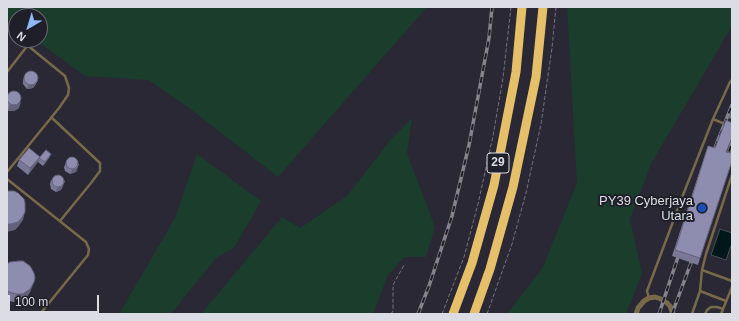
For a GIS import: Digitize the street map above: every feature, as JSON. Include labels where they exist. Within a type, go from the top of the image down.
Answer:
[{"type":"highway","name":"29","points":[[453,314],[472,263],[494,186],[516,72],[522,7]]},
{"type":"highway","name":"29","points":[[474,314],[490,269],[513,187],[536,77],[543,7]]},
{"type":"street","points":[[636,314],[638,308],[649,298],[662,299],[670,306],[673,314]]},
{"type":"lane","points":[[7,72],[26,48]]},
{"type":"lane","points":[[7,172],[68,94],[69,88],[65,76],[30,48]]},
{"type":"lane","points":[[649,298],[647,291],[713,119],[732,80]]},
{"type":"lane","points":[[51,117],[100,163],[100,171],[60,221]]},
{"type":"lane","points":[[713,119],[732,127]]},
{"type":"lane","points":[[692,314],[700,291],[702,270],[732,175]]},
{"type":"lane","points":[[7,180],[86,242],[89,249],[88,254],[40,314]]},
{"type":"lane","points":[[702,270],[732,281]]},
{"type":"lane","points":[[721,314],[732,287]]},
{"type":"lane","points":[[700,291],[726,301]]},
{"type":"lane","points":[[705,314],[711,307],[723,308]]},
{"type":"path","points":[[442,314],[464,257],[492,143],[503,78],[511,7]]},
{"type":"path","points":[[487,314],[512,244],[526,193],[542,124],[556,7]]},
{"type":"path","points":[[391,314],[393,311],[393,285],[404,265]]},
{"type":"green space","points":[[7,7],[427,7],[278,177],[193,111],[149,80],[85,76],[47,48],[48,8],[8,8],[8,19]]},
{"type":"green space","points":[[567,7],[732,7],[732,26],[651,164],[630,219],[642,274],[626,314],[507,314],[542,269],[577,183]]},
{"type":"green space","points":[[412,118],[407,153],[435,227],[426,257],[404,257],[388,275],[373,314],[201,314],[282,217],[300,228],[347,196],[392,138]]},
{"type":"green space","points":[[197,154],[261,201],[234,248],[216,258],[171,314],[119,314],[175,218]]},
{"type":"shaded area","points":[[720,229],[732,233],[732,243],[726,260],[711,255]]},
{"type":"building","points":[[31,71],[36,73],[38,78],[36,83],[31,85],[26,83],[24,78],[26,73]]},
{"type":"building","points":[[11,91],[17,91],[21,95],[21,101],[17,105],[11,105],[7,101],[7,95]]},
{"type":"building","name":"PY39 Cyberjaya Utara","points":[[726,120],[732,123],[732,138],[726,152],[732,153],[732,161],[700,258],[675,250],[708,146],[715,148]]},
{"type":"building","points":[[29,148],[40,157],[30,168],[19,160]]},
{"type":"building","points":[[46,150],[51,154],[45,162],[39,158]]},
{"type":"building","points":[[70,157],[74,157],[78,163],[74,169],[70,169],[66,165],[66,161]]},
{"type":"building","points":[[56,175],[60,175],[64,181],[60,187],[56,187],[52,183],[52,179]]},
{"type":"building","points":[[7,191],[14,191],[18,193],[24,199],[25,203],[25,212],[21,219],[18,222],[11,224],[7,224]]},
{"type":"building","points":[[23,261],[30,266],[35,278],[30,289],[23,294],[16,294],[7,290],[7,264],[10,262]]},
{"type":"railway","points":[[418,314],[429,286],[452,216],[469,145],[489,38],[492,7]]},
{"type":"railway","points":[[711,158],[732,105]]},
{"type":"railway","points":[[725,163],[732,143]]},
{"type":"railway","points":[[659,314],[681,248]]},
{"type":"railway","points":[[672,314],[695,252]]},
{"type":"place","name":"PY39 Cyberjaya Utara","points":[[702,208]]}]
